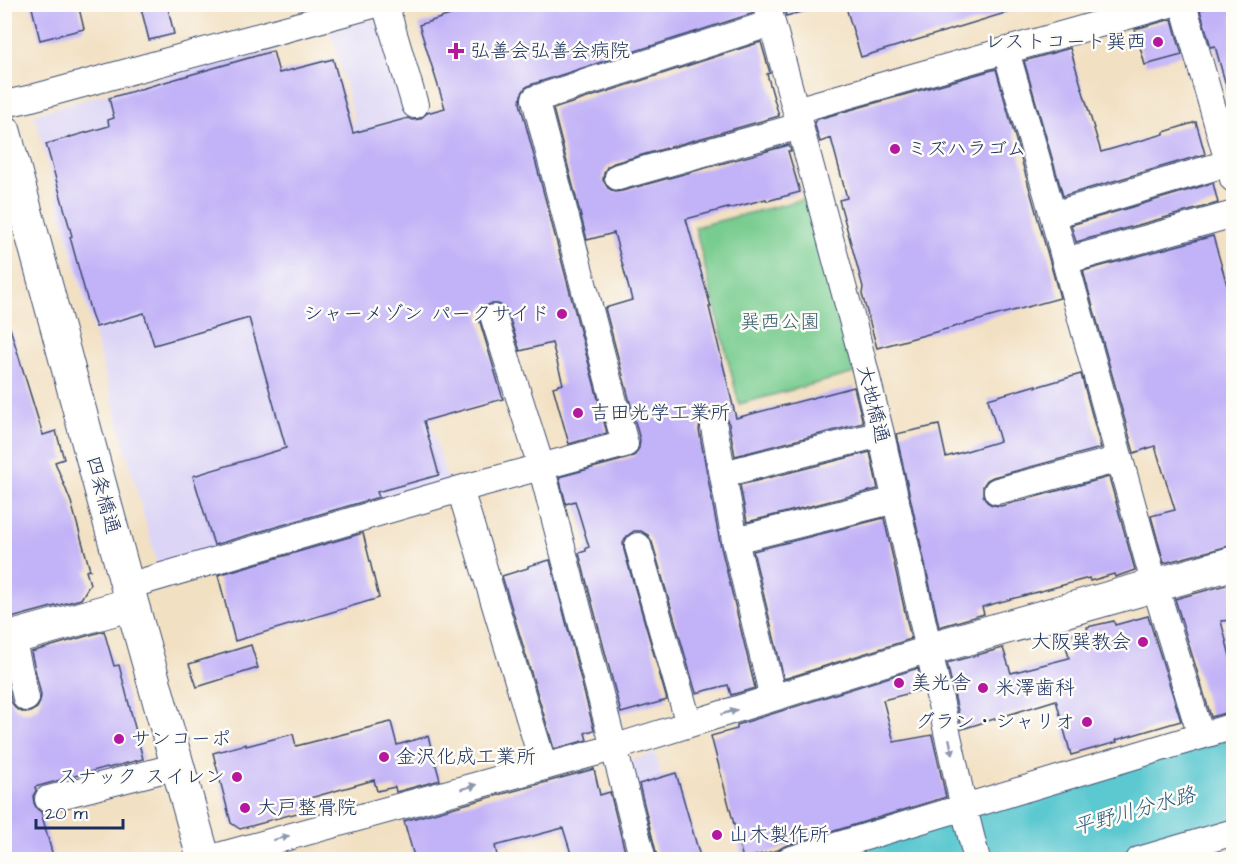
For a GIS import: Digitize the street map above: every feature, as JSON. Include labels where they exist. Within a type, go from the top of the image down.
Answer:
[{"type":"street","points":[[4,104],[377,4]]},
{"type":"street","points":[[386,4],[415,105]]},
{"type":"street","points":[[618,177],[1006,51],[1170,4]]},
{"type":"street","points":[[1053,215],[1231,171],[1183,4]]},
{"type":"street","points":[[26,698],[8,639],[130,595],[460,489],[625,444],[535,99],[770,14]]},
{"type":"street","name":"大地橋通","points":[[770,14],[881,434],[977,860]]},
{"type":"street","points":[[1006,51],[1155,586],[1201,736]]},
{"type":"street","name":"四条橋通","points":[[6,144],[204,860]]},
{"type":"street","points":[[1065,261],[1233,214]]},
{"type":"street","points":[[494,318],[541,466],[643,860]]},
{"type":"street","points":[[714,427],[735,540],[774,698]]},
{"type":"street","points":[[723,474],[881,434]]},
{"type":"street","points":[[997,491],[1120,459]]},
{"type":"street","points":[[460,489],[544,767]]},
{"type":"street","points":[[735,540],[896,500]]},
{"type":"street","points":[[639,546],[688,724]]},
{"type":"street","points":[[204,860],[613,748],[929,649],[1233,563]]},
{"type":"street","points":[[789,860],[1233,726]]},
{"type":"street","points":[[48,799],[178,766]]},
{"type":"street","points":[[1139,860],[1171,855],[1233,832]]},
{"type":"shaded area","points":[[381,17],[420,112],[475,320],[407,339],[449,486],[158,568],[34,114],[244,54],[268,147],[355,123],[331,31]]},
{"type":"shaded area","points":[[655,753],[669,805],[641,812],[627,761]]},
{"type":"green space","name":"巽西公園","points":[[809,198],[855,373],[739,404],[695,227]]},
{"type":"water","name":"平野川分水路","points":[[1233,738],[1233,822],[1106,859],[816,860]]},
{"type":"building","points":[[31,4],[78,4],[84,29],[40,40]]},
{"type":"building","points":[[140,4],[167,4],[174,34],[149,40]]},
{"type":"building","points":[[484,4],[752,4],[754,13],[530,85],[521,95],[520,103],[607,433],[569,444],[553,387],[563,384],[552,343],[520,351],[508,313],[498,304],[490,304],[483,308],[479,315],[503,399],[424,421],[439,475],[377,492],[379,497],[214,545],[193,476],[286,448],[249,318],[154,345],[144,313],[96,327],[46,144],[109,126],[108,120],[114,118],[109,98],[273,51],[279,73],[333,59],[353,133],[408,118],[420,119],[427,113],[445,108],[419,25]]},
{"type":"building","points":[[783,4],[804,4],[805,11],[786,16]]},
{"type":"building","points":[[845,4],[1014,4],[1015,10],[861,57]]},
{"type":"building","points":[[1203,4],[1233,4],[1233,88],[1227,89],[1215,46],[1211,47],[1200,10],[1204,9]]},
{"type":"building","name":"レストコート巽西","points":[[1172,19],[1182,55],[1145,65],[1135,29]]},
{"type":"building","points":[[761,42],[779,116],[614,163],[607,167],[603,180],[608,188],[615,192],[622,191],[789,145],[791,151],[788,151],[800,192],[686,219],[711,307],[709,307],[736,418],[854,387],[863,423],[735,456],[726,418],[720,413],[712,412],[704,416],[699,430],[720,543],[755,688],[731,695],[728,685],[696,693],[652,542],[648,535],[641,531],[634,531],[623,543],[624,550],[667,700],[621,713],[579,553],[586,551],[589,547],[575,501],[566,504],[559,477],[629,458],[635,455],[639,448],[640,440],[605,308],[632,300],[614,233],[587,240],[553,109]]},
{"type":"building","points":[[1070,48],[1101,152],[1164,134],[1164,132],[1196,122],[1205,154],[1063,196],[1024,61]]},
{"type":"building","points":[[996,69],[1060,298],[877,348],[839,200],[847,198],[831,138],[820,142],[814,122]]},
{"type":"building","points":[[1213,183],[1218,203],[1076,242],[1071,225]]},
{"type":"building","points":[[1213,236],[1229,292],[1233,291],[1233,545],[1164,563],[1151,516],[1175,510],[1155,446],[1134,453],[1083,271]]},
{"type":"building","points":[[10,328],[43,435],[56,431],[64,459],[55,462],[71,502],[90,570],[86,571],[90,584],[81,599],[4,620],[4,329]]},
{"type":"building","points":[[1081,374],[1101,448],[993,477],[983,486],[983,495],[987,502],[1001,506],[1109,477],[1135,570],[1115,577],[1114,574],[1090,581],[1089,578],[982,607],[984,614],[939,627],[896,434],[939,425],[946,457],[1000,441],[988,399]]},
{"type":"building","points":[[870,452],[878,489],[747,522],[740,485]]},
{"type":"building","points":[[884,518],[911,639],[784,679],[753,551]]},
{"type":"building","points":[[363,533],[379,598],[235,641],[218,575]]},
{"type":"building","points":[[550,560],[594,730],[585,733],[587,740],[554,749],[502,576]]},
{"type":"building","points":[[1233,583],[1233,620],[1221,621],[1233,668],[1233,711],[1211,717],[1175,599]]},
{"type":"building","points":[[1148,616],[1181,721],[1071,755],[1056,700],[962,729],[947,663],[1003,648],[1011,673],[1069,658],[1064,637],[1088,630],[1087,627],[1114,621],[1115,625]]},
{"type":"building","points":[[104,631],[114,666],[119,665],[143,759],[35,787],[34,803],[41,812],[54,860],[4,860],[4,672],[15,708],[22,712],[30,712],[37,708],[41,695],[31,652]]},
{"type":"building","points":[[251,645],[258,668],[197,687],[189,664]]},
{"type":"building","points":[[918,668],[922,690],[883,700],[894,742],[932,735],[946,797],[743,859],[711,736],[737,729],[737,725]]},
{"type":"building","points":[[391,722],[397,745],[428,736],[440,780],[396,792],[395,787],[377,791],[374,780],[310,798],[313,809],[240,829],[231,823],[213,753],[293,734],[296,746]]},
{"type":"building","points":[[594,769],[600,795],[610,792],[627,860],[573,860],[563,828],[495,846],[498,860],[415,860],[404,821]]},
{"type":"building","points":[[676,773],[701,860],[658,860],[639,784]]},
{"type":"place","name":"レストコート巽西","points":[[1158,42]]},
{"type":"place","name":"弘善会弘善会病院","points":[[456,51]]},
{"type":"place","name":"ミズハラゴム","points":[[895,149]]},
{"type":"place","name":"シャーメゾン パークサイド","points":[[562,314]]},
{"type":"place","name":"吉田光学工業所","points":[[578,413]]},
{"type":"place","name":"大阪巽教会","points":[[1143,642]]},
{"type":"place","name":"美光舎","points":[[899,683]]},
{"type":"place","name":"米澤歯科","points":[[983,688]]},
{"type":"place","name":"グラン・シャリオ","points":[[1087,722]]},
{"type":"place","name":"サンコーポ","points":[[119,739]]},
{"type":"place","name":"金沢化成工業所","points":[[384,757]]},
{"type":"place","name":"スナック スイレン","points":[[237,777]]},
{"type":"place","name":"大戸整骨院","points":[[245,808]]},
{"type":"place","name":"山木製作所","points":[[717,835]]}]
